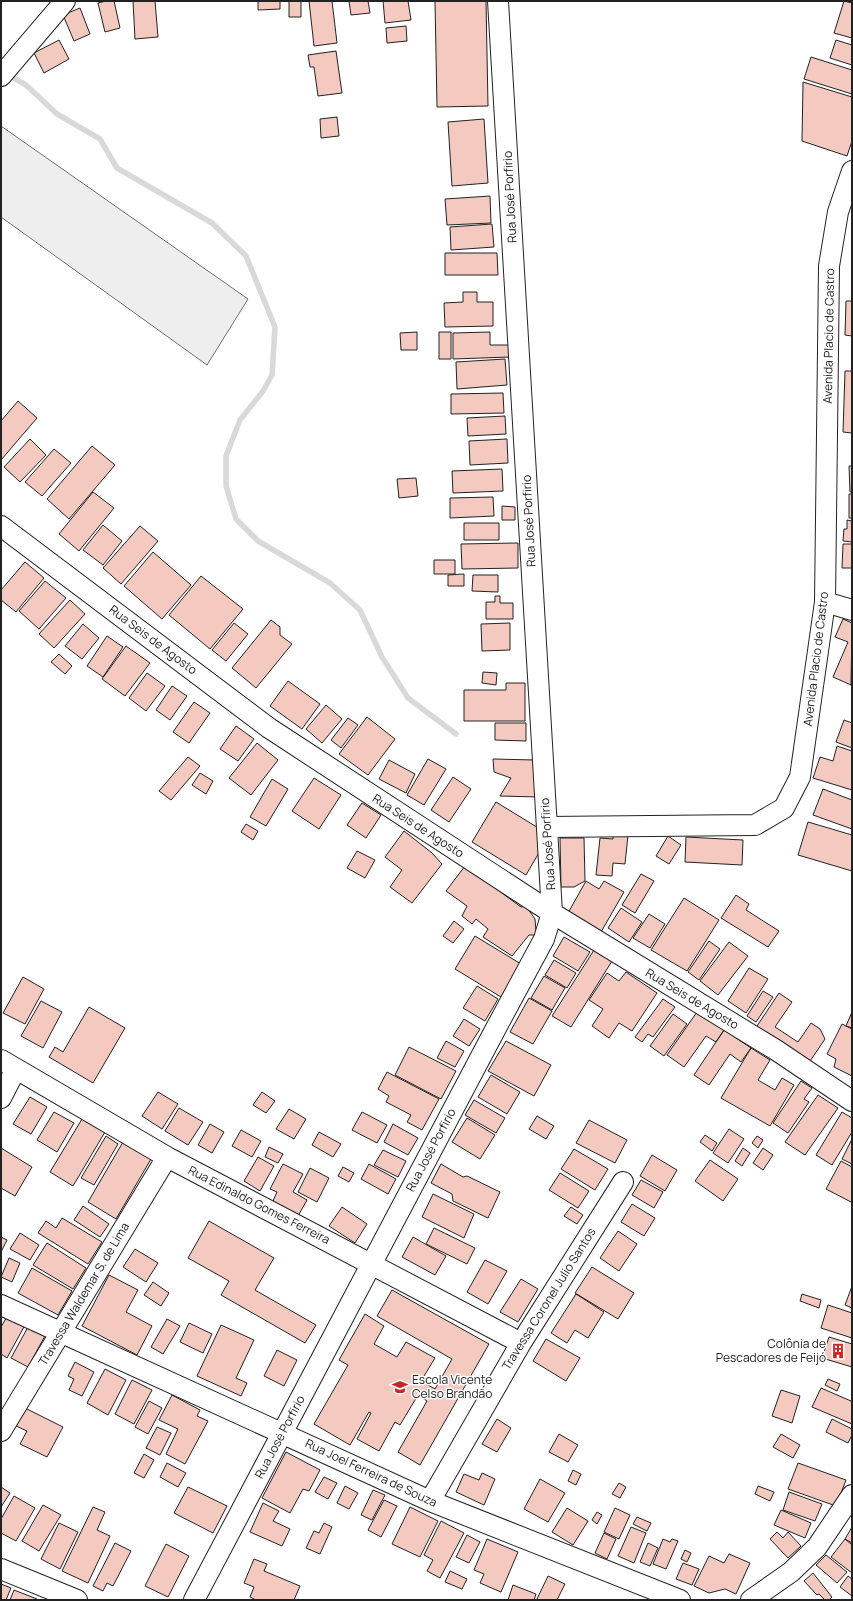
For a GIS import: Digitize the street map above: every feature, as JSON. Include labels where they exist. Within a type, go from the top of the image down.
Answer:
[{"type":"street","points":[[6,70],[65,1]]},
{"type":"street","name":"Rua José Porfirio","points":[[194,1600],[544,939],[552,913],[498,1]]},
{"type":"street","name":"Avenida Placio de Castro","points":[[547,827],[755,825],[784,808],[800,777],[825,602],[829,266],[838,212],[852,171]]},
{"type":"street","name":"Rua Seis de Agosto","points":[[1,526],[269,728],[552,913],[776,1050],[852,1101]]},
{"type":"street","points":[[825,602],[852,610]]},
{"type":"street","points":[[1,1098],[8,1064]]},
{"type":"street","name":"Rua Edinaldo Gomes Ferreira","points":[[8,1064],[167,1157],[372,1263],[521,1343]]},
{"type":"street","name":"Travessa Waldemar S. de Lima","points":[[1,1431],[62,1333],[167,1157]]},
{"type":"street","name":"Travessa Coronel Julio Santos","points":[[430,1501],[521,1343],[623,1182]]},
{"type":"street","name":"Rua Joel Ferreira de Souza","points":[[1,1305],[282,1432],[430,1501],[680,1600]]},
{"type":"street","points":[[751,1600],[791,1572],[817,1547],[852,1495]]},
{"type":"street","points":[[1,1568],[77,1600]]},
{"type":"shaded area","points":[[1,126],[248,299],[207,365],[1,217]]},
{"type":"building","points":[[114,1],[120,28],[105,32],[98,3]]},
{"type":"building","points":[[133,1],[155,1],[158,37],[135,39]]},
{"type":"building","points":[[258,1],[280,1],[280,9],[258,10]]},
{"type":"building","points":[[289,1],[301,1],[301,17],[289,17]]},
{"type":"building","points":[[309,1],[332,1],[337,43],[314,46]]},
{"type":"building","points":[[349,1],[368,1],[370,13],[351,15]]},
{"type":"building","points":[[383,1],[408,1],[411,20],[385,23]]},
{"type":"building","points":[[435,1],[486,1],[488,106],[437,107]]},
{"type":"building","points":[[844,1],[852,3],[852,38],[834,33]]},
{"type":"building","points":[[80,8],[90,34],[74,41],[63,15]]},
{"type":"building","points":[[406,26],[407,41],[387,43],[386,28]]},
{"type":"building","points":[[59,40],[69,59],[44,73],[34,53]]},
{"type":"building","points":[[836,40],[852,45],[852,65],[830,58]]},
{"type":"building","points":[[336,51],[342,93],[318,96],[314,67],[310,67],[308,55]]},
{"type":"building","points":[[811,57],[852,70],[852,94],[804,79]]},
{"type":"building","points":[[803,82],[852,97],[852,141],[847,156],[802,141]]},
{"type":"building","points":[[337,117],[339,136],[321,138],[320,119]]},
{"type":"building","points":[[484,119],[488,183],[452,186],[448,122]]},
{"type":"building","points":[[490,196],[491,223],[447,225],[445,199]]},
{"type":"building","points":[[492,224],[494,247],[451,250],[450,227]]},
{"type":"building","points":[[445,253],[497,253],[498,275],[445,275]]},
{"type":"building","points":[[463,292],[477,292],[477,302],[493,302],[493,326],[445,327],[444,303],[463,302]]},
{"type":"building","points":[[846,301],[852,301],[852,336],[845,335]]},
{"type":"building","points":[[417,332],[417,350],[401,350],[400,333]]},
{"type":"building","points":[[439,332],[451,332],[451,359],[439,359]]},
{"type":"building","points":[[490,332],[490,345],[509,345],[510,357],[453,359],[453,333]]},
{"type":"building","points":[[505,359],[507,385],[457,389],[456,362]]},
{"type":"building","points":[[845,371],[852,371],[852,433],[843,432]]},
{"type":"building","points":[[503,393],[504,413],[451,414],[451,394]]},
{"type":"building","points":[[18,401],[37,418],[1,460],[1,421]]},
{"type":"building","points":[[505,416],[506,434],[468,436],[467,418]]},
{"type":"building","points":[[30,439],[46,455],[20,482],[4,467]]},
{"type":"building","points":[[507,439],[508,463],[470,465],[469,441]]},
{"type":"building","points":[[92,446],[115,465],[69,519],[47,499]]},
{"type":"building","points":[[54,449],[71,463],[42,496],[25,482]]},
{"type":"building","points":[[849,466],[852,466],[852,492],[850,492]]},
{"type":"building","points":[[502,469],[503,491],[453,493],[452,471]]},
{"type":"building","points":[[416,478],[418,496],[399,498],[397,479]]},
{"type":"building","points":[[93,492],[114,508],[79,551],[59,534]]},
{"type":"building","points":[[849,494],[852,494],[852,518],[849,518]]},
{"type":"building","points":[[493,497],[494,516],[450,518],[450,498]]},
{"type":"building","points":[[502,506],[515,507],[515,520],[502,520]]},
{"type":"building","points":[[847,520],[852,521],[852,542],[843,541],[844,529],[847,529]]},
{"type":"building","points":[[464,523],[499,523],[499,540],[464,540]]},
{"type":"building","points":[[103,525],[122,541],[103,565],[83,550]]},
{"type":"building","points":[[140,526],[158,541],[121,584],[103,568]]},
{"type":"building","points":[[518,543],[518,568],[462,569],[461,544]]},
{"type":"building","points":[[843,544],[852,544],[852,568],[842,568]]},
{"type":"building","points":[[153,552],[191,585],[162,619],[124,586]]},
{"type":"building","points":[[434,560],[455,560],[455,574],[434,574]]},
{"type":"building","points":[[25,562],[44,578],[16,612],[1,600],[1,590]]},
{"type":"building","points":[[464,574],[464,586],[448,586],[448,575]]},
{"type":"building","points":[[473,575],[498,575],[498,592],[472,591]]},
{"type":"building","points":[[201,576],[243,609],[210,649],[169,615]]},
{"type":"building","points":[[45,581],[66,598],[39,629],[19,611]]},
{"type":"building","points":[[495,596],[500,596],[500,603],[513,603],[513,619],[486,619],[486,602],[495,602]]},
{"type":"building","points":[[70,600],[85,614],[54,648],[39,634]]},
{"type":"building","points":[[843,619],[852,623],[851,685],[833,677],[848,642],[835,637]]},
{"type":"building","points":[[271,620],[280,627],[280,635],[292,644],[256,688],[232,668]]},
{"type":"building","points":[[234,623],[248,634],[226,661],[212,650]]},
{"type":"building","points":[[510,623],[510,650],[482,651],[481,624]]},
{"type":"building","points":[[83,624],[99,638],[82,659],[65,646]]},
{"type":"building","points":[[107,636],[123,647],[103,677],[87,666]]},
{"type":"building","points":[[126,646],[150,663],[125,696],[102,679]]},
{"type":"building","points":[[59,654],[72,666],[65,674],[51,662]]},
{"type":"building","points":[[483,672],[497,673],[496,685],[482,683]]},
{"type":"building","points":[[147,673],[165,686],[146,711],[129,698]]},
{"type":"building","points":[[288,681],[320,704],[302,729],[270,706]]},
{"type":"building","points":[[506,683],[525,683],[525,721],[464,721],[464,690],[506,690]]},
{"type":"building","points":[[172,686],[187,696],[170,720],[156,710]]},
{"type":"building","points":[[194,702],[210,713],[189,743],[173,732]]},
{"type":"building","points":[[326,705],[342,719],[322,743],[306,729]]},
{"type":"building","points":[[367,717],[395,739],[368,775],[339,754]]},
{"type":"building","points":[[348,718],[358,725],[341,748],[331,740]]},
{"type":"building","points":[[844,720],[852,723],[852,748],[836,742]]},
{"type":"building","points":[[495,723],[526,723],[526,741],[495,740]]},
{"type":"building","points":[[236,726],[254,739],[238,761],[220,749]]},
{"type":"building","points":[[257,743],[278,760],[251,795],[229,778]]},
{"type":"building","points":[[837,746],[852,751],[852,790],[813,778],[820,757],[833,761]]},
{"type":"building","points":[[188,757],[200,766],[171,800],[159,791]]},
{"type":"building","points":[[428,759],[446,769],[424,805],[407,795]]},
{"type":"building","points":[[493,759],[535,760],[538,797],[500,796],[511,778],[494,772]]},
{"type":"building","points":[[389,760],[415,774],[406,793],[379,779]]},
{"type":"building","points":[[200,773],[213,781],[206,794],[192,785]]},
{"type":"building","points":[[453,777],[471,789],[449,822],[431,810]]},
{"type":"building","points":[[314,778],[341,795],[319,829],[292,811]]},
{"type":"building","points":[[272,779],[288,789],[266,826],[250,817]]},
{"type":"building","points":[[823,789],[852,800],[852,829],[813,815]]},
{"type":"building","points":[[496,802],[540,829],[540,851],[526,875],[472,842]]},
{"type":"building","points":[[362,803],[381,815],[366,838],[347,825]]},
{"type":"building","points":[[808,822],[852,835],[852,871],[798,855]]},
{"type":"building","points":[[246,824],[258,831],[253,840],[241,832]]},
{"type":"building","points":[[404,831],[432,853],[442,864],[412,903],[390,887],[402,870],[385,857]]},
{"type":"building","points":[[613,834],[628,835],[625,864],[613,863],[612,876],[596,875],[600,838],[613,839]]},
{"type":"building","points":[[668,836],[681,845],[669,864],[656,856]]},
{"type":"building","points":[[686,837],[743,840],[742,865],[685,862]]},
{"type":"building","points":[[560,838],[584,838],[585,881],[574,887],[561,887]]},
{"type":"building","points":[[357,851],[375,860],[365,878],[347,868]]},
{"type":"building","points":[[465,866],[521,907],[526,906],[535,919],[535,935],[529,935],[512,956],[483,937],[488,929],[476,919],[472,924],[462,916],[467,906],[446,891]]},
{"type":"building","points":[[641,874],[654,881],[635,913],[622,905]]},
{"type":"building","points":[[586,881],[599,889],[604,881],[624,892],[601,932],[568,913]]},
{"type":"building","points":[[736,895],[749,904],[746,910],[779,931],[768,947],[721,918]]},
{"type":"building","points":[[684,898],[719,920],[687,971],[651,950]]},
{"type":"building","points":[[621,908],[642,922],[629,942],[608,928]]},
{"type":"building","points":[[649,914],[665,924],[650,948],[633,938]]},
{"type":"building","points":[[454,921],[464,929],[453,943],[443,936]]},
{"type":"building","points":[[475,936],[521,964],[501,997],[455,969]]},
{"type":"building","points":[[564,937],[590,952],[578,971],[553,956]]},
{"type":"building","points":[[709,941],[720,949],[699,980],[688,972]]},
{"type":"building","points":[[729,942],[748,956],[718,995],[700,981]]},
{"type":"building","points":[[594,950],[612,961],[571,1027],[552,1016]]},
{"type":"building","points":[[554,960],[576,973],[567,988],[545,975]]},
{"type":"building","points":[[749,968],[768,979],[746,1013],[728,1001]]},
{"type":"building","points":[[626,972],[657,993],[632,1031],[619,1023],[609,1038],[592,1026],[603,1009],[589,1000],[607,973],[619,981]]},
{"type":"building","points":[[544,976],[565,988],[552,1010],[531,998]]},
{"type":"building","points":[[23,977],[44,989],[25,1024],[3,1013]]},
{"type":"building","points":[[477,986],[498,999],[485,1021],[463,1008]]},
{"type":"building","points":[[763,991],[773,997],[756,1022],[747,1016]]},
{"type":"building","points":[[779,993],[792,1002],[775,1027],[798,1042],[811,1023],[820,1029],[825,1039],[806,1067],[753,1032]]},
{"type":"building","points":[[529,998],[552,1011],[533,1044],[510,1032]]},
{"type":"building","points":[[663,999],[675,1007],[653,1037],[648,1034],[642,1042],[635,1037]]},
{"type":"building","points":[[41,1001],[62,1012],[43,1048],[21,1036]]},
{"type":"building","points":[[89,1007],[125,1028],[93,1083],[49,1057],[55,1047],[63,1052]]},
{"type":"building","points":[[697,1012],[724,1030],[716,1042],[706,1036],[684,1067],[667,1055]]},
{"type":"building","points":[[852,1012],[852,1028],[846,1026]]},
{"type":"building","points":[[673,1014],[687,1024],[664,1056],[650,1046]]},
{"type":"building","points":[[464,1019],[480,1029],[469,1046],[453,1036]]},
{"type":"building","points":[[842,1024],[852,1029],[852,1076],[834,1067],[836,1059],[827,1054]]},
{"type":"building","points":[[724,1030],[751,1048],[741,1062],[730,1054],[709,1085],[694,1075]]},
{"type":"building","points":[[446,1041],[464,1051],[455,1067],[437,1058]]},
{"type":"building","points":[[506,1041],[551,1065],[534,1096],[488,1071]]},
{"type":"building","points":[[409,1047],[456,1071],[441,1099],[395,1075]]},
{"type":"building","points":[[751,1048],[770,1060],[758,1080],[775,1090],[782,1078],[794,1085],[770,1126],[721,1098]]},
{"type":"building","points":[[387,1072],[439,1099],[422,1130],[407,1122],[411,1115],[386,1102],[389,1096],[378,1089]]},
{"type":"building","points":[[491,1075],[520,1092],[507,1114],[478,1097]]},
{"type":"building","points":[[801,1081],[812,1088],[804,1099],[809,1102],[788,1133],[773,1123]]},
{"type":"building","points":[[158,1092],[178,1104],[162,1129],[142,1116]]},
{"type":"building","points":[[262,1092],[275,1101],[266,1113],[253,1105]]},
{"type":"building","points":[[818,1095],[838,1108],[805,1155],[785,1142]]},
{"type":"building","points":[[30,1097],[47,1107],[31,1134],[13,1124]]},
{"type":"building","points":[[474,1100],[505,1118],[496,1133],[465,1115]]},
{"type":"building","points":[[179,1108],[203,1122],[188,1145],[165,1131]]},
{"type":"building","points":[[289,1109],[306,1119],[294,1139],[276,1129]]},
{"type":"building","points":[[54,1112],[74,1123],[57,1152],[37,1140]]},
{"type":"building","points":[[362,1112],[387,1125],[377,1143],[352,1130]]},
{"type":"building","points":[[842,1112],[852,1118],[852,1132],[832,1165],[816,1155]]},
{"type":"building","points":[[537,1116],[554,1126],[546,1139],[529,1129]]},
{"type":"building","points":[[467,1118],[495,1135],[480,1159],[452,1142]]},
{"type":"building","points":[[82,1119],[105,1132],[73,1186],[50,1172]]},
{"type":"building","points":[[589,1120],[627,1140],[615,1163],[576,1143]]},
{"type":"building","points":[[210,1124],[224,1132],[212,1153],[198,1145]]},
{"type":"building","points":[[393,1124],[418,1138],[408,1155],[384,1142]]},
{"type":"building","points":[[729,1129],[744,1139],[728,1163],[713,1153]]},
{"type":"building","points":[[241,1130],[261,1141],[252,1157],[232,1146]]},
{"type":"building","points":[[319,1132],[341,1144],[333,1157],[312,1145]]},
{"type":"building","points":[[705,1135],[717,1143],[712,1151],[700,1142]]},
{"type":"building","points":[[106,1136],[118,1144],[94,1185],[81,1178]]},
{"type":"building","points":[[757,1136],[763,1140],[758,1148],[752,1143]]},
{"type":"building","points":[[852,1139],[852,1164],[842,1159]]},
{"type":"building","points":[[123,1142],[151,1159],[116,1219],[88,1202]]},
{"type":"building","points":[[269,1147],[283,1154],[278,1163],[265,1157]]},
{"type":"building","points":[[1,1148],[32,1167],[15,1196],[1,1188]]},
{"type":"building","points":[[743,1148],[750,1153],[742,1166],[735,1161]]},
{"type":"building","points":[[763,1148],[773,1155],[763,1170],[753,1163]]},
{"type":"building","points":[[574,1149],[608,1169],[595,1190],[561,1169]]},
{"type":"building","points":[[383,1150],[406,1161],[398,1177],[374,1165]]},
{"type":"building","points":[[652,1155],[677,1170],[665,1191],[640,1176]]},
{"type":"building","points":[[258,1157],[274,1166],[260,1191],[244,1181]]},
{"type":"building","points":[[710,1160],[738,1179],[723,1201],[695,1181]]},
{"type":"building","points":[[841,1161],[852,1167],[851,1202],[826,1189]]},
{"type":"building","points":[[283,1164],[303,1174],[293,1192],[307,1200],[298,1216],[272,1203],[277,1192],[270,1189]]},
{"type":"building","points":[[369,1164],[396,1179],[388,1194],[361,1179]]},
{"type":"building","points":[[441,1164],[463,1177],[467,1176],[500,1192],[488,1218],[453,1201],[452,1194],[431,1183]]},
{"type":"building","points":[[343,1167],[354,1173],[349,1182],[338,1176]]},
{"type":"building","points":[[310,1168],[329,1178],[317,1202],[298,1192]]},
{"type":"building","points":[[560,1173],[589,1191],[578,1208],[549,1190]]},
{"type":"building","points":[[641,1180],[663,1192],[654,1208],[632,1195]]},
{"type":"building","points":[[433,1194],[474,1214],[464,1238],[422,1217]]},
{"type":"building","points":[[632,1204],[655,1218],[644,1236],[621,1222]]},
{"type":"building","points":[[83,1206],[109,1224],[100,1237],[74,1220]]},
{"type":"building","points":[[342,1207],[367,1224],[355,1243],[329,1226]]},
{"type":"building","points":[[571,1207],[583,1215],[577,1224],[564,1216]]},
{"type":"building","points":[[62,1218],[102,1242],[88,1264],[38,1233],[46,1221],[56,1228]]},
{"type":"building","points":[[209,1221],[274,1258],[255,1290],[316,1325],[305,1343],[221,1295],[229,1281],[188,1258]]},
{"type":"building","points":[[434,1228],[475,1248],[467,1264],[426,1244]]},
{"type":"building","points":[[618,1231],[637,1244],[619,1271],[600,1258]]},
{"type":"building","points":[[20,1233],[39,1245],[30,1260],[10,1249]]},
{"type":"building","points":[[1,1237],[7,1240],[1,1252]]},
{"type":"building","points":[[413,1237],[446,1256],[435,1275],[402,1257]]},
{"type":"building","points":[[47,1243],[86,1268],[73,1289],[33,1265]]},
{"type":"building","points":[[135,1249],[158,1263],[146,1282],[123,1267]]},
{"type":"building","points":[[9,1258],[20,1263],[12,1282],[1,1277]]},
{"type":"building","points":[[485,1260],[507,1271],[488,1304],[467,1292]]},
{"type":"building","points":[[592,1267],[634,1293],[618,1319],[575,1293]]},
{"type":"building","points":[[32,1268],[72,1291],[58,1315],[18,1293]]},
{"type":"building","points":[[109,1275],[138,1290],[126,1312],[152,1326],[137,1355],[82,1326]]},
{"type":"building","points":[[521,1279],[538,1289],[518,1322],[500,1312]]},
{"type":"building","points":[[153,1282],[169,1293],[161,1306],[144,1295]]},
{"type":"building","points":[[852,1286],[852,1308],[845,1305]]},
{"type":"building","name":"Escola Vicente Celso Brandão","points":[[392,1290],[489,1344],[420,1465],[398,1452],[427,1401],[418,1395],[400,1425],[395,1422],[379,1451],[357,1439],[371,1413],[369,1412],[350,1445],[314,1424],[348,1365],[339,1360],[365,1314],[384,1326],[374,1344],[397,1357],[406,1342],[435,1358],[421,1381],[435,1389],[452,1359],[377,1316]]},
{"type":"building","points":[[576,1294],[604,1312],[588,1338],[575,1330],[567,1343],[551,1333]]},
{"type":"building","points":[[802,1294],[821,1300],[819,1308],[800,1301]]},
{"type":"building","points":[[828,1305],[852,1313],[852,1338],[821,1328]]},
{"type":"building","points":[[8,1315],[25,1325],[7,1358],[1,1354],[1,1327]]},
{"type":"building","points":[[167,1319],[180,1326],[163,1354],[151,1347]]},
{"type":"building","points":[[189,1323],[212,1334],[203,1353],[180,1342]]},
{"type":"building","points":[[221,1325],[254,1340],[236,1378],[247,1383],[241,1396],[197,1376]]},
{"type":"building","points":[[28,1327],[45,1336],[28,1367],[11,1358]]},
{"type":"building","name":"Colônia de Pescadores de Feijó","points":[[829,1337],[852,1344],[852,1367],[822,1358]]},
{"type":"building","points":[[546,1339],[580,1358],[566,1381],[533,1361]]},
{"type":"building","points":[[277,1350],[297,1360],[284,1386],[264,1376]]},
{"type":"building","points":[[75,1362],[94,1372],[82,1396],[69,1390],[74,1379],[68,1376]]},
{"type":"building","points":[[105,1369],[126,1380],[108,1415],[87,1403]]},
{"type":"building","points":[[828,1379],[840,1384],[837,1391],[825,1385]]},
{"type":"building","points":[[132,1380],[152,1390],[134,1424],[115,1414]]},
{"type":"building","points":[[821,1388],[851,1401],[852,1399],[852,1424],[812,1407]]},
{"type":"building","points":[[781,1390],[800,1396],[792,1423],[772,1416]]},
{"type":"building","points":[[172,1395],[200,1410],[197,1416],[208,1421],[185,1464],[166,1454],[178,1429],[159,1420]]},
{"type":"building","points":[[149,1401],[162,1408],[148,1434],[135,1427]]},
{"type":"building","points":[[25,1408],[63,1427],[47,1457],[20,1444],[27,1431],[16,1426]]},
{"type":"building","points":[[497,1419],[511,1428],[497,1452],[482,1444]]},
{"type":"building","points":[[832,1419],[852,1429],[852,1435],[848,1443],[826,1432]]},
{"type":"building","points":[[157,1427],[171,1433],[160,1455],[146,1448]]},
{"type":"building","points":[[559,1434],[578,1445],[568,1462],[549,1452]]},
{"type":"building","points":[[781,1434],[800,1445],[793,1458],[773,1447]]},
{"type":"building","points":[[286,1452],[320,1470],[309,1491],[303,1489],[290,1513],[262,1498]]},
{"type":"building","points":[[144,1454],[154,1460],[144,1478],[134,1473]]},
{"type":"building","points":[[167,1463],[186,1473],[178,1487],[160,1477]]},
{"type":"building","points":[[798,1463],[846,1480],[836,1506],[788,1489]]},
{"type":"building","points":[[573,1470],[581,1474],[576,1485],[568,1481]]},
{"type":"building","points":[[482,1473],[495,1479],[484,1505],[456,1492],[464,1474],[479,1480]]},
{"type":"building","points":[[324,1477],[337,1483],[328,1499],[315,1492]]},
{"type":"building","points":[[540,1479],[565,1493],[548,1522],[524,1509]]},
{"type":"building","points":[[619,1483],[626,1487],[620,1498],[612,1494]]},
{"type":"building","points":[[345,1486],[358,1493],[349,1509],[337,1503]]},
{"type":"building","points":[[758,1486],[774,1492],[770,1501],[755,1494]]},
{"type":"building","points":[[1,1487],[10,1493],[1,1507]]},
{"type":"building","points":[[188,1487],[227,1506],[213,1533],[174,1513]]},
{"type":"building","points":[[373,1490],[385,1495],[372,1520],[361,1515]]},
{"type":"building","points":[[789,1492],[822,1504],[815,1521],[783,1510]]},
{"type":"building","points":[[14,1496],[35,1508],[16,1541],[1,1533],[1,1519]]},
{"type":"building","points":[[384,1500],[397,1506],[381,1537],[368,1530]]},
{"type":"building","points":[[263,1503],[279,1511],[273,1521],[290,1529],[282,1546],[250,1532]]},
{"type":"building","points":[[43,1505],[61,1515],[39,1551],[22,1541]]},
{"type":"building","points":[[93,1507],[105,1512],[97,1530],[110,1536],[88,1583],[62,1571]]},
{"type":"building","points":[[410,1507],[438,1521],[420,1557],[392,1544]]},
{"type":"building","points":[[567,1508],[588,1521],[573,1545],[552,1532]]},
{"type":"building","points":[[615,1508],[630,1515],[619,1539],[604,1532]]},
{"type":"building","points":[[781,1510],[811,1523],[805,1538],[774,1525]]},
{"type":"building","points":[[597,1512],[602,1515],[597,1524],[592,1520]]},
{"type":"building","points":[[637,1517],[651,1523],[647,1531],[633,1524]]},
{"type":"building","points":[[441,1521],[464,1533],[440,1578],[427,1571],[433,1560],[424,1555]]},
{"type":"building","points":[[59,1523],[78,1532],[60,1569],[41,1559]]},
{"type":"building","points":[[324,1523],[332,1527],[320,1554],[306,1548],[314,1531],[319,1533]]},
{"type":"building","points":[[631,1527],[646,1533],[634,1563],[618,1556]]},
{"type":"building","points":[[852,1527],[852,1543],[845,1539]]},
{"type":"building","points":[[777,1532],[783,1538],[788,1532],[801,1546],[788,1558],[770,1539]]},
{"type":"building","points":[[604,1533],[616,1539],[607,1559],[595,1553]]},
{"type":"building","points":[[467,1535],[480,1542],[469,1563],[456,1557]]},
{"type":"building","points":[[487,1539],[518,1552],[501,1592],[480,1583],[484,1574],[474,1570]]},
{"type":"building","points":[[663,1539],[670,1542],[672,1539],[678,1541],[666,1569],[653,1564]]},
{"type":"building","points":[[845,1539],[852,1545],[852,1573],[831,1557]]},
{"type":"building","points":[[115,1543],[131,1551],[113,1586],[107,1583],[103,1591],[93,1586]]},
{"type":"building","points":[[648,1543],[658,1548],[650,1566],[640,1562]]},
{"type":"building","points":[[166,1544],[189,1556],[168,1597],[145,1586]]},
{"type":"building","points":[[685,1550],[691,1553],[687,1562],[681,1559]]},
{"type":"building","points":[[729,1554],[750,1563],[736,1594],[725,1589],[709,1593],[694,1586],[709,1556],[724,1563]]},
{"type":"building","points":[[826,1555],[847,1572],[837,1583],[816,1565]]},
{"type":"building","points":[[254,1559],[267,1564],[264,1571],[300,1586],[294,1600],[256,1600],[250,1597],[254,1587],[244,1583]]},
{"type":"building","points":[[683,1563],[699,1569],[692,1585],[676,1579]]},
{"type":"building","points":[[450,1571],[467,1579],[462,1589],[445,1582]]},
{"type":"building","points":[[813,1573],[832,1597],[829,1600],[825,1600],[819,1594],[817,1595],[804,1581]]},
{"type":"building","points":[[548,1576],[565,1584],[557,1600],[539,1600],[537,1599]]},
{"type":"building","points":[[848,1576],[852,1579],[852,1596],[840,1587]]},
{"type":"building","points":[[1,1584],[11,1588],[6,1600],[1,1600]]},
{"type":"building","points":[[513,1585],[536,1594],[534,1600],[508,1600]]},
{"type":"building","points":[[14,1590],[37,1599],[37,1600],[10,1600]]},
{"type":"waterway","points":[[7,74],[26,85],[57,114],[100,139],[117,168],[212,223],[246,256],[275,327],[272,375],[263,391],[240,420],[226,456],[226,486],[236,519],[258,541],[330,583],[360,610],[382,657],[408,698],[456,734]]},
{"type":"place","name":"Colônia de Pescadores de Feijó","points":[[838,1351]]},
{"type":"place","name":"Escola Vicente Celso Brandão","points":[[400,1387]]}]
